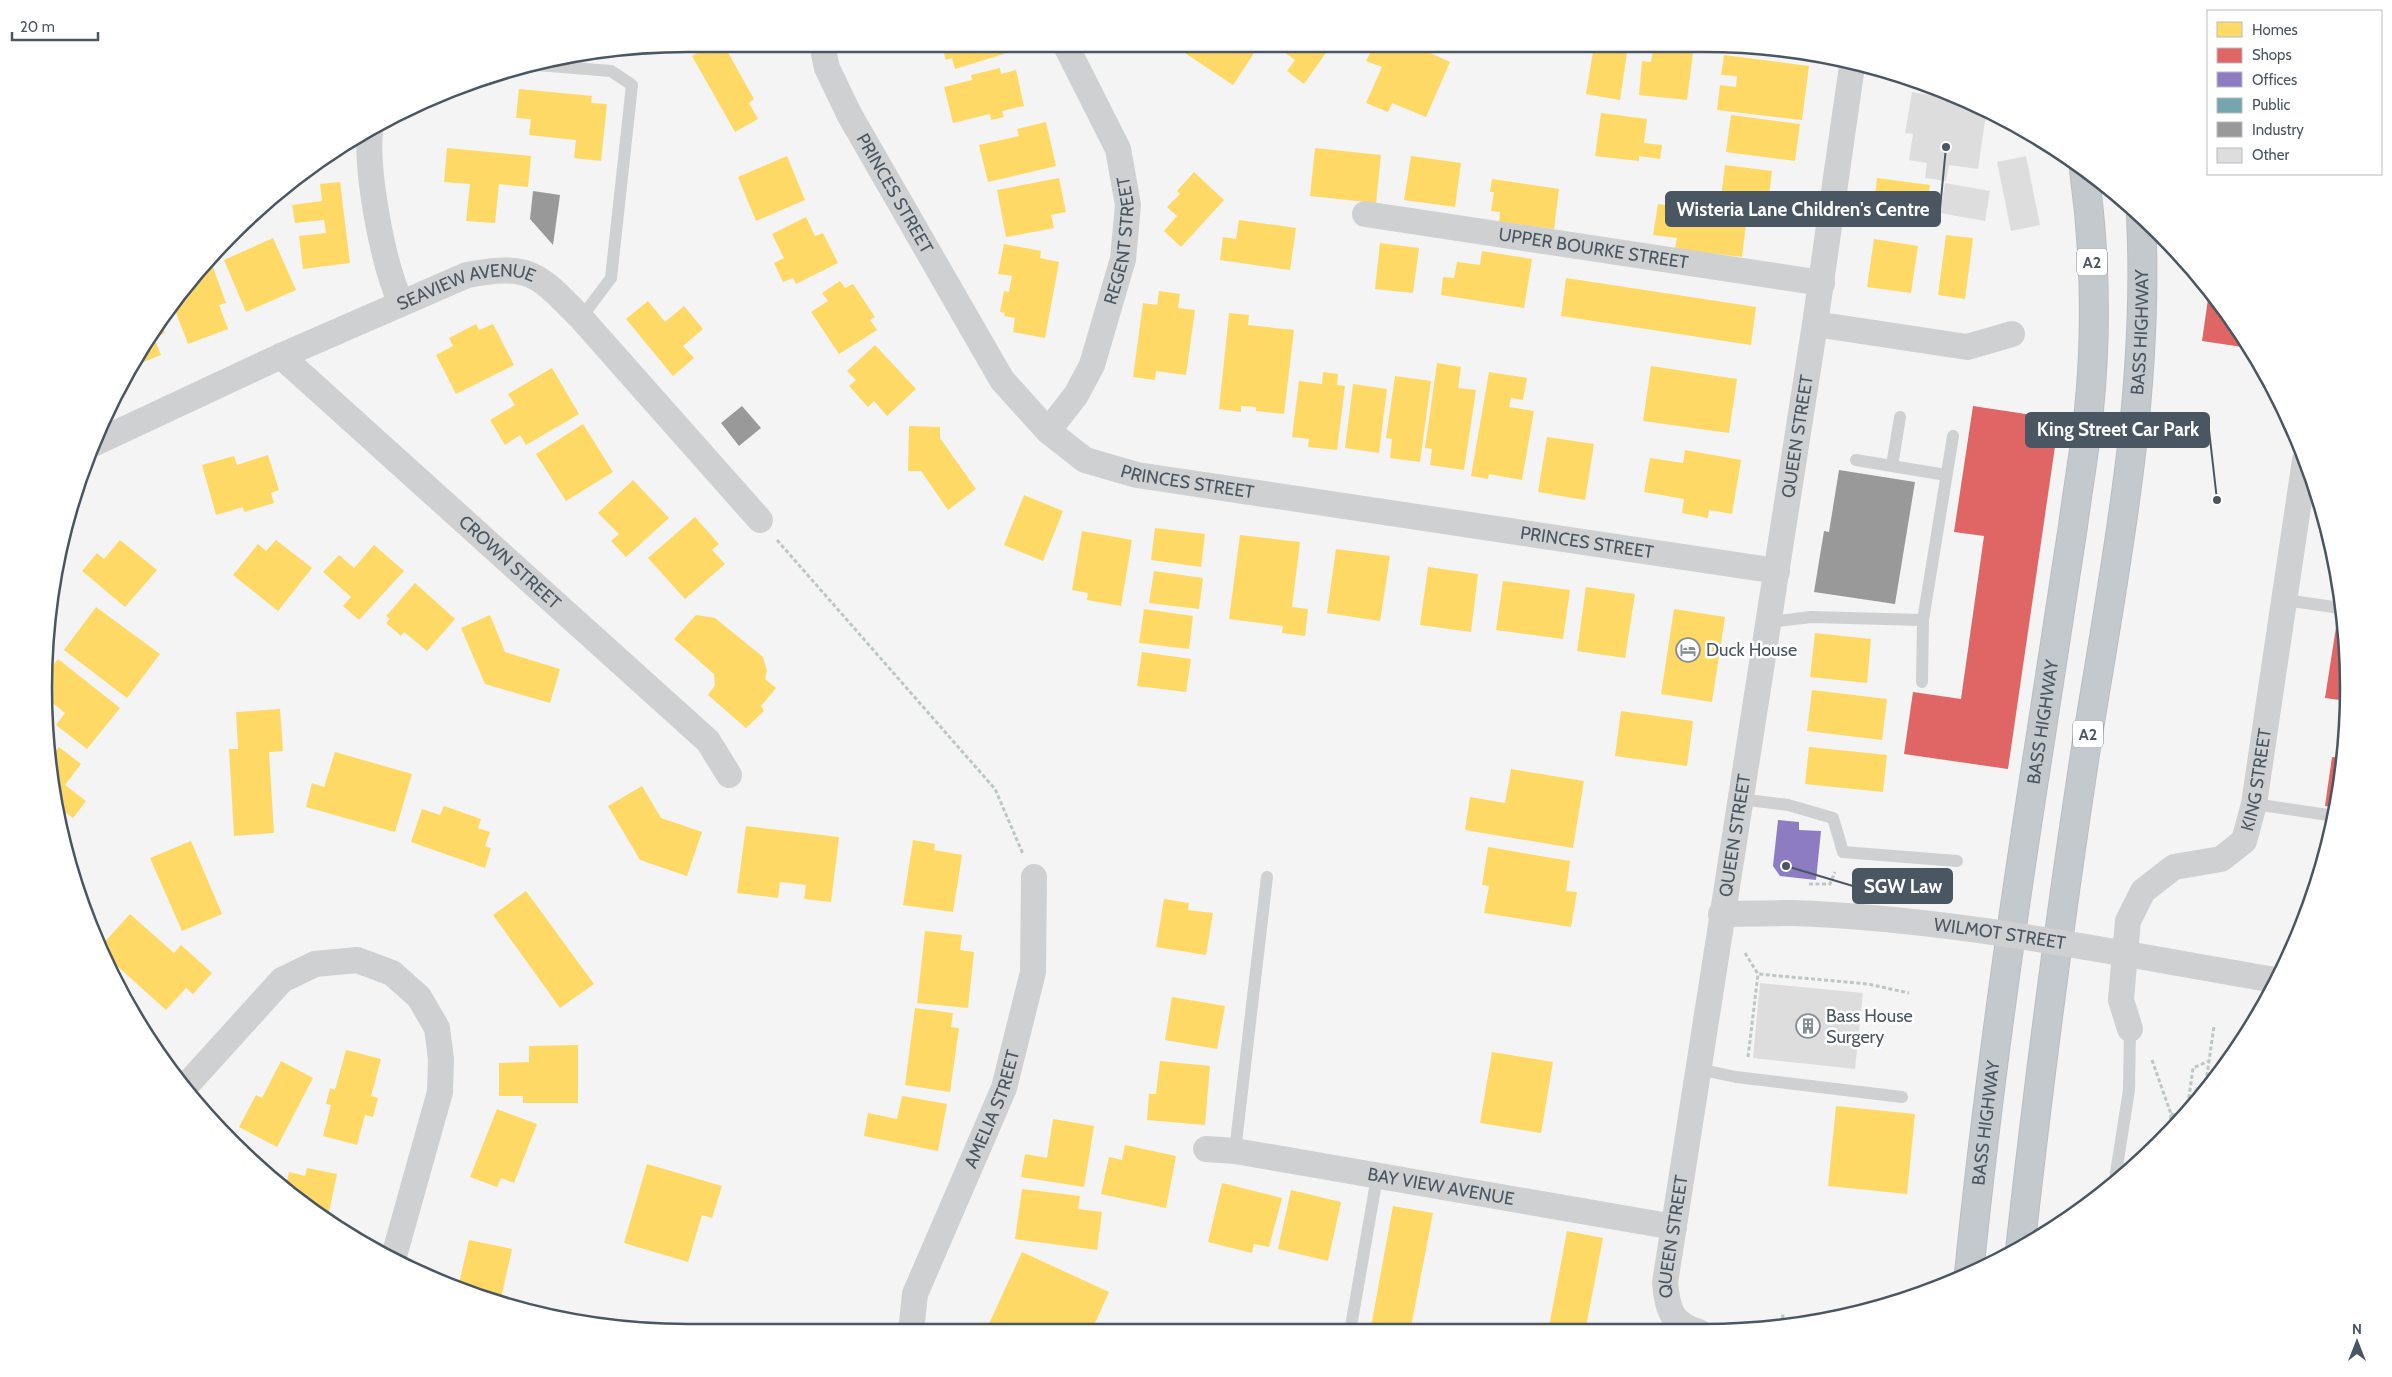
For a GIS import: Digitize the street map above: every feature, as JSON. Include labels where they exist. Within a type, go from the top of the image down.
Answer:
[{"type":"highway","name":"BASS HIGHWAY","points":[[1970,1266],[1981,1158],[2016,890],[2060,618],[2089,411],[2093,354],[2094,290],[2089,205],[2085,180]]},
{"type":"highway","name":"BASS HIGHWAY","points":[[2021,1239],[2061,905],[2133,450],[2140,373],[2142,319],[2140,227]]},
{"type":"street","name":"PRINCES STREET","points":[[824,52],[827,68],[849,114],[1002,380],[1048,431],[1085,460],[1137,475],[1777,571]]},
{"type":"street","name":"REGENT STREET","points":[[1048,431],[1076,396],[1092,365],[1123,259],[1128,205],[1118,149],[1069,52]]},
{"type":"street","name":"QUEEN STREET","points":[[1680,1324],[1668,1310],[1665,1283],[1721,914],[1816,324],[1851,70]]},
{"type":"street","points":[[369,139],[368,148],[379,223],[394,288],[401,303]]},
{"type":"street","name":"UPPER BOURKE STREET","points":[[1365,214],[1822,283]]},
{"type":"street","name":"SEAVIEW AVENUE","points":[[104,439],[281,356],[401,303],[467,275],[498,269],[528,273],[552,288],[581,318],[760,520]]},
{"type":"street","points":[[1816,324],[1967,347],[2012,334]]},
{"type":"street","name":"CROWN STREET","points":[[281,356],[708,741],[728,775]]},
{"type":"street","name":"KING STREET","points":[[2130,1028],[2121,1000],[2128,921],[2143,891],[2174,867],[2221,859],[2244,841],[2254,804],[2303,476]]},
{"type":"street","name":"AMELIA STREET","points":[[912,1324],[915,1294],[1004,1088],[1033,972],[1034,877]]},
{"type":"street","name":"WILMOT STREET","points":[[1721,914],[1790,913],[1853,915],[1972,930],[2269,979]]},
{"type":"street","points":[[189,1082],[282,980],[315,964],[357,960],[392,973],[419,997],[437,1028],[441,1059],[440,1092],[395,1253]]},
{"type":"street","name":"BAY VIEW AVENUE","points":[[1206,1148],[1235,1151],[1674,1227]]},
{"type":"lane","points":[[557,67],[612,71],[632,85],[611,278],[581,318]]},
{"type":"lane","points":[[1892,466],[1900,417]]},
{"type":"lane","points":[[1922,682],[1923,620],[1953,436]]},
{"type":"lane","points":[[1856,460],[1946,475]]},
{"type":"lane","points":[[2285,600],[2334,607]]},
{"type":"lane","points":[[1769,622],[1812,617],[1923,620]]},
{"type":"lane","points":[[1740,799],[1788,805],[1833,818],[1843,852],[1957,861]]},
{"type":"lane","points":[[2254,804],[2327,815]]},
{"type":"lane","points":[[1235,1151],[1267,877]]},
{"type":"lane","points":[[2116,1173],[2129,1090],[2130,1028]]},
{"type":"lane","points":[[1698,1069],[1736,1077],[1902,1097]]},
{"type":"lane","points":[[1351,1324],[1377,1177]]},
{"type":"path","points":[[760,520],[995,789],[1013,835],[1034,877]]},
{"type":"path","points":[[1721,914],[1758,974],[1748,1062]]},
{"type":"path","points":[[1758,974],[1868,984],[1909,993]]},
{"type":"path","points":[[2207,1078],[2214,1026]]},
{"type":"path","points":[[2152,1058],[2172,1114],[2171,1119]]},
{"type":"path","points":[[2189,1100],[2193,1068],[2209,1061]]},
{"type":"path","points":[[1782,1319],[1783,1313]]},
{"type":"building: Homes","points":[[699,52],[728,52],[754,99],[749,103],[758,119],[735,132],[692,56]]},
{"type":"building: Homes","points":[[943,52],[1003,52],[1004,54],[955,69],[952,58],[946,60]]},
{"type":"building: Homes","points":[[1184,52],[1255,52],[1233,85]]},
{"type":"building: Homes","points":[[1284,52],[1326,52],[1304,84],[1287,71],[1295,60]]},
{"type":"building: Homes","points":[[1370,52],[1428,52],[1450,62],[1426,117],[1392,103],[1388,112],[1366,103],[1382,67],[1366,61]]},
{"type":"building: Homes","points":[[1593,52],[1627,52],[1620,100],[1586,94]]},
{"type":"building: Homes","points":[[1653,52],[1693,53],[1687,100],[1639,95],[1642,61],[1651,62]]},
{"type":"building: Homes","points":[[1724,55],[1809,66],[1802,120],[1717,110],[1720,85],[1736,87],[1737,76],[1721,75]]},
{"type":"building: Homes","points":[[1000,68],[1001,74],[1016,70],[1024,106],[1002,111],[1004,117],[991,120],[990,114],[953,123],[944,87],[972,80],[971,75]]},
{"type":"building: Homes","points":[[519,89],[592,96],[591,103],[607,104],[601,161],[574,158],[576,140],[529,135],[531,119],[516,118]]},
{"type":"building: Homes","points":[[1601,113],[1647,119],[1644,143],[1662,145],[1660,159],[1639,156],[1639,161],[1595,156]]},
{"type":"building: Homes","points":[[1731,115],[1800,124],[1795,161],[1726,152]]},
{"type":"building: Homes","points":[[1046,122],[1056,166],[988,182],[979,145],[1019,136],[1017,129]]},
{"type":"building: Homes","points":[[447,148],[531,156],[528,187],[499,184],[495,223],[466,221],[470,184],[444,182]]},
{"type":"building: Homes","points":[[1315,148],[1381,155],[1376,203],[1310,196]]},
{"type":"building: Homes","points":[[787,156],[805,200],[756,221],[738,177]]},
{"type":"building: Homes","points":[[1411,156],[1461,163],[1455,207],[1404,200]]},
{"type":"building: Homes","points":[[1725,165],[1772,171],[1767,211],[1720,206]]},
{"type":"building: Homes","points":[[1194,172],[1224,200],[1181,247],[1164,231],[1177,216],[1167,207],[1180,194],[1177,191]]},
{"type":"building: Homes","points":[[1059,178],[1066,212],[1051,215],[1054,228],[1006,237],[997,190]]},
{"type":"building: Homes","points":[[1877,178],[1930,185],[1925,219],[1873,212]]},
{"type":"building: Homes","points":[[1492,179],[1559,189],[1554,229],[1499,222],[1500,212],[1491,211],[1494,192],[1490,192]]},
{"type":"building: Homes","points":[[340,182],[350,263],[303,269],[299,236],[326,233],[324,220],[295,223],[292,205],[322,201],[320,184]]},
{"type":"building: Homes","points":[[1658,204],[1747,216],[1742,257],[1710,253],[1674,253],[1677,238],[1653,235]]},
{"type":"building: Homes","points":[[806,217],[815,236],[823,233],[838,263],[796,284],[793,278],[783,282],[774,263],[784,258],[772,234]]},
{"type":"building: Homes","points":[[1239,220],[1296,228],[1290,270],[1220,260],[1223,237],[1236,239]]},
{"type":"building: Homes","points":[[1946,235],[1973,238],[1965,299],[1938,295]]},
{"type":"building: Homes","points":[[273,238],[296,290],[246,312],[224,260]]},
{"type":"building: Homes","points":[[1874,239],[1918,246],[1911,293],[1867,287]]},
{"type":"building: Homes","points":[[1380,243],[1419,248],[1413,293],[1375,289]]},
{"type":"building: Homes","points":[[1004,244],[1041,251],[1040,258],[1059,262],[1045,338],[1013,332],[1015,318],[1004,316],[1005,313],[1000,312],[1004,291],[1009,292],[1012,276],[998,274]]},
{"type":"building: Homes","points":[[1482,251],[1532,259],[1524,308],[1441,295],[1443,277],[1454,278],[1457,262],[1480,265]]},
{"type":"building: Homes","points":[[213,266],[226,303],[219,305],[228,329],[188,344],[176,312]]},
{"type":"building: Homes","points":[[1566,278],[1756,307],[1751,345],[1561,316]]},
{"type":"building: Homes","points":[[840,281],[845,288],[853,284],[875,317],[870,320],[877,330],[839,354],[811,312],[828,301],[822,293]]},
{"type":"building: Homes","points":[[1159,291],[1180,294],[1178,308],[1195,310],[1186,375],[1156,371],[1155,380],[1133,377],[1143,303],[1157,305]]},
{"type":"building: Homes","points":[[648,301],[665,322],[684,306],[703,329],[683,346],[694,358],[673,376],[626,319]]},
{"type":"building: Homes","points":[[1229,313],[1249,315],[1248,325],[1294,330],[1284,414],[1256,411],[1256,407],[1241,406],[1241,412],[1219,409]]},
{"type":"building: Homes","points":[[476,324],[479,330],[493,324],[514,365],[456,394],[436,355],[453,346],[449,338]]},
{"type":"building: Homes","points":[[156,342],[161,355],[143,362]]},
{"type":"building: Homes","points":[[875,345],[916,389],[887,416],[874,401],[868,407],[849,386],[856,380],[847,371]]},
{"type":"building: Homes","points":[[1437,363],[1461,367],[1458,388],[1476,390],[1464,470],[1430,465],[1432,449],[1425,448]]},
{"type":"building: Homes","points":[[1651,366],[1737,379],[1729,433],[1643,421]]},
{"type":"building: Homes","points":[[552,368],[579,414],[526,445],[520,435],[505,445],[490,420],[515,405],[508,394]]},
{"type":"building: Homes","points":[[1323,372],[1338,374],[1337,385],[1345,386],[1337,450],[1308,447],[1309,439],[1292,437],[1299,381],[1322,384]]},
{"type":"building: Homes","points":[[1489,372],[1527,378],[1523,400],[1511,398],[1509,407],[1534,411],[1522,480],[1489,474],[1488,479],[1471,476]]},
{"type":"building: Homes","points":[[1395,376],[1431,381],[1420,462],[1390,458],[1392,439],[1386,438]]},
{"type":"building: Homes","points":[[1353,384],[1387,389],[1379,453],[1345,448]]},
{"type":"building: Homes","points":[[583,424],[613,472],[566,501],[536,454]]},
{"type":"building: Homes","points":[[909,426],[940,427],[940,438],[976,489],[948,510],[921,471],[908,471]]},
{"type":"building: Homes","points":[[1547,437],[1594,444],[1585,500],[1538,492]]},
{"type":"building: Homes","points":[[1685,450],[1741,460],[1732,514],[1709,510],[1708,518],[1682,513],[1684,499],[1644,492],[1650,458],[1683,463]]},
{"type":"building: Homes","points":[[268,455],[279,490],[271,493],[274,503],[244,512],[243,507],[216,515],[202,465],[234,456],[237,465]]},
{"type":"building: Homes","points":[[633,480],[669,518],[626,557],[611,541],[619,534],[598,513]]},
{"type":"building: Homes","points":[[1024,495],[1063,511],[1043,561],[1004,545]]},
{"type":"building: Homes","points":[[695,517],[719,544],[712,550],[725,564],[685,599],[648,558]]},
{"type":"building: Homes","points":[[1155,528],[1205,534],[1201,567],[1151,560]]},
{"type":"building: Homes","points":[[1082,531],[1132,540],[1121,606],[1087,600],[1088,593],[1072,590]]},
{"type":"building: Homes","points":[[1240,535],[1300,542],[1292,607],[1308,609],[1305,636],[1282,633],[1283,626],[1229,619]]},
{"type":"building: Homes","points":[[120,540],[157,570],[125,607],[82,571],[97,553],[104,559]]},
{"type":"building: Homes","points":[[276,540],[312,568],[278,611],[233,575],[258,544],[266,551]]},
{"type":"building: Homes","points":[[374,545],[404,571],[359,620],[343,606],[351,597],[323,572],[339,555],[354,568]]},
{"type":"building: Homes","points":[[1336,549],[1390,556],[1380,621],[1327,613]]},
{"type":"building: Homes","points":[[1428,567],[1478,574],[1471,632],[1420,625]]},
{"type":"building: Homes","points":[[1154,571],[1203,578],[1199,609],[1149,603]]},
{"type":"building: Homes","points":[[1503,581],[1570,590],[1563,639],[1496,630]]},
{"type":"building: Homes","points":[[415,583],[455,619],[427,651],[404,632],[401,636],[386,623],[390,619],[386,616]]},
{"type":"building: Homes","points":[[1586,587],[1635,594],[1625,658],[1577,651]]},
{"type":"building: Homes","points":[[96,607],[160,654],[127,698],[64,650]]},
{"type":"building: Homes","points":[[1144,609],[1193,616],[1189,649],[1139,643]]},
{"type":"building: Homes","points":[[1674,609],[1725,617],[1712,702],[1661,694]]},
{"type":"building: Homes","points":[[490,615],[505,652],[560,669],[550,703],[485,684],[461,628]]},
{"type":"building: Homes","points":[[696,615],[715,618],[763,657],[767,671],[765,679],[776,688],[761,706],[764,711],[746,728],[708,695],[715,685],[714,674],[674,639]]},
{"type":"building: Homes","points":[[1815,633],[1871,639],[1867,683],[1810,677]]},
{"type":"building: Homes","points":[[1142,652],[1191,659],[1186,692],[1137,686]]},
{"type":"building: Homes","points":[[58,659],[120,708],[87,749],[56,725],[65,713],[53,703],[53,665]]},
{"type":"building: Homes","points":[[1812,690],[1887,699],[1882,740],[1807,731]]},
{"type":"building: Homes","points":[[280,709],[283,751],[269,752],[274,833],[234,836],[229,749],[238,749],[236,712]]},
{"type":"building: Homes","points":[[1621,711],[1693,721],[1687,766],[1615,756]]},
{"type":"building: Homes","points":[[59,747],[81,764],[65,785],[86,801],[73,818],[65,812],[56,751]]},
{"type":"building: Homes","points":[[1809,747],[1887,755],[1883,792],[1805,784]]},
{"type":"building: Homes","points":[[335,752],[412,774],[395,832],[306,807],[312,783],[324,787]]},
{"type":"building: Homes","points":[[1511,769],[1584,781],[1573,848],[1465,830],[1470,797],[1505,803]]},
{"type":"building: Homes","points":[[642,786],[661,818],[702,832],[687,876],[640,860],[608,806]]},
{"type":"building: Homes","points":[[444,806],[481,819],[478,828],[490,832],[485,846],[491,848],[485,868],[411,842],[422,809],[440,815]]},
{"type":"building: Homes","points":[[746,826],[839,837],[831,902],[804,899],[806,885],[780,882],[778,898],[737,893]]},
{"type":"building: Homes","points":[[913,840],[935,844],[934,850],[962,855],[953,912],[903,905]]},
{"type":"building: Homes","points":[[191,841],[222,914],[182,931],[150,858]]},
{"type":"building: Homes","points":[[1488,847],[1570,861],[1566,891],[1577,892],[1571,927],[1484,913],[1489,886],[1482,885]]},
{"type":"building: Homes","points":[[526,891],[594,984],[560,1008],[493,915]]},
{"type":"building: Homes","points":[[1164,899],[1189,903],[1188,910],[1213,913],[1206,955],[1156,947]]},
{"type":"building: Homes","points":[[130,914],[174,953],[181,945],[212,973],[193,994],[186,988],[166,1010],[116,965],[105,941]]},
{"type":"building: Homes","points":[[925,931],[962,935],[960,950],[974,952],[968,1008],[917,1003]]},
{"type":"building: Homes","points":[[1172,997],[1225,1006],[1217,1049],[1165,1040]]},
{"type":"building: Homes","points":[[915,1008],[953,1013],[951,1027],[959,1028],[950,1092],[905,1085]]},
{"type":"building: Homes","points":[[578,1045],[578,1103],[523,1103],[523,1096],[499,1096],[499,1063],[529,1062],[529,1046]]},
{"type":"building: Homes","points":[[346,1050],[381,1059],[371,1096],[378,1098],[373,1117],[365,1115],[357,1145],[323,1136],[331,1105],[326,1104],[330,1088],[335,1090]]},
{"type":"building: Homes","points":[[1492,1052],[1553,1062],[1541,1133],[1480,1123]]},
{"type":"building: Homes","points":[[281,1061],[313,1078],[277,1147],[239,1127],[256,1095],[262,1098]]},
{"type":"building: Homes","points":[[1160,1061],[1210,1066],[1205,1125],[1147,1120],[1149,1094],[1156,1094]]},
{"type":"building: Homes","points":[[902,1096],[947,1104],[938,1151],[864,1136],[868,1113],[897,1119]]},
{"type":"building: Homes","points":[[1836,1106],[1915,1114],[1907,1194],[1828,1186]]},
{"type":"building: Homes","points":[[497,1109],[537,1124],[514,1183],[501,1178],[497,1187],[470,1177]]},
{"type":"building: Homes","points":[[1053,1119],[1094,1126],[1084,1187],[1021,1177],[1025,1154],[1047,1158]]},
{"type":"building: Homes","points":[[1125,1145],[1176,1156],[1166,1208],[1101,1194],[1109,1157],[1122,1160]]},
{"type":"building: Homes","points":[[647,1164],[722,1186],[712,1218],[702,1215],[688,1262],[624,1243]]},
{"type":"building: Homes","points":[[307,1168],[337,1174],[329,1213],[287,1182],[289,1172],[305,1176]]},
{"type":"building: Homes","points":[[1222,1183],[1282,1198],[1269,1247],[1254,1244],[1252,1253],[1208,1242]]},
{"type":"building: Homes","points":[[1022,1189],[1080,1196],[1078,1209],[1102,1212],[1097,1250],[1015,1239]]},
{"type":"building: Homes","points":[[1291,1190],[1341,1202],[1328,1261],[1278,1249]]},
{"type":"building: Homes","points":[[1393,1206],[1433,1213],[1412,1324],[1371,1324]]},
{"type":"building: Homes","points":[[1567,1231],[1603,1238],[1587,1324],[1550,1324]]},
{"type":"building: Homes","points":[[469,1240],[512,1249],[502,1296],[459,1282]]},
{"type":"building: Homes","points":[[1022,1252],[1109,1292],[1095,1324],[989,1324]]},
{"type":"building: Shops","points":[[2208,301],[2239,347],[2202,341]]},
{"type":"building: Shops","points":[[1973,406],[2059,419],[2008,769],[1904,754],[1913,692],[1961,699],[1984,536],[1954,532]]},
{"type":"building: Shops","points":[[2336,627],[2339,700],[2325,698]]},
{"type":"building: Shops","points":[[2332,757],[2335,757],[2328,807],[2325,806]]},
{"type":"building: Offices","points":[[1778,820],[1799,822],[1799,830],[1821,831],[1816,880],[1780,876],[1773,866]]},
{"type":"building: Industry","points":[[533,191],[560,195],[553,245],[530,219]]},
{"type":"building: Industry","points":[[742,406],[761,428],[739,446],[721,423]]},
{"type":"building: Industry","points":[[1839,470],[1915,482],[1895,604],[1814,592],[1824,531],[1829,532]]},
{"type":"building: Other","points":[[1912,92],[1934,96],[1986,118],[1978,169],[1949,165],[1946,181],[1925,178],[1927,163],[1909,160],[1913,134],[1905,133]]},
{"type":"building: Other","points":[[2026,156],[2040,225],[2011,231],[1997,162]]},
{"type":"building: Other","points":[[1945,183],[1990,191],[1985,221],[1940,213]]},
{"type":"building: Other","name":"Bass House Surgery","points":[[1760,983],[1863,993],[1855,1069],[1753,1058]]},
{"type":"place","name":"Wisteria Lane Children's Centre","points":[[1946,147]]},
{"type":"place","name":"King Street Car Park","points":[[2217,500]]},
{"type":"place","name":"Duck House","points":[[1688,650]]},
{"type":"place","name":"SGW Law","points":[[1786,866]]},
{"type":"place","name":"Bass House Surgery","points":[[1808,1026]]}]
